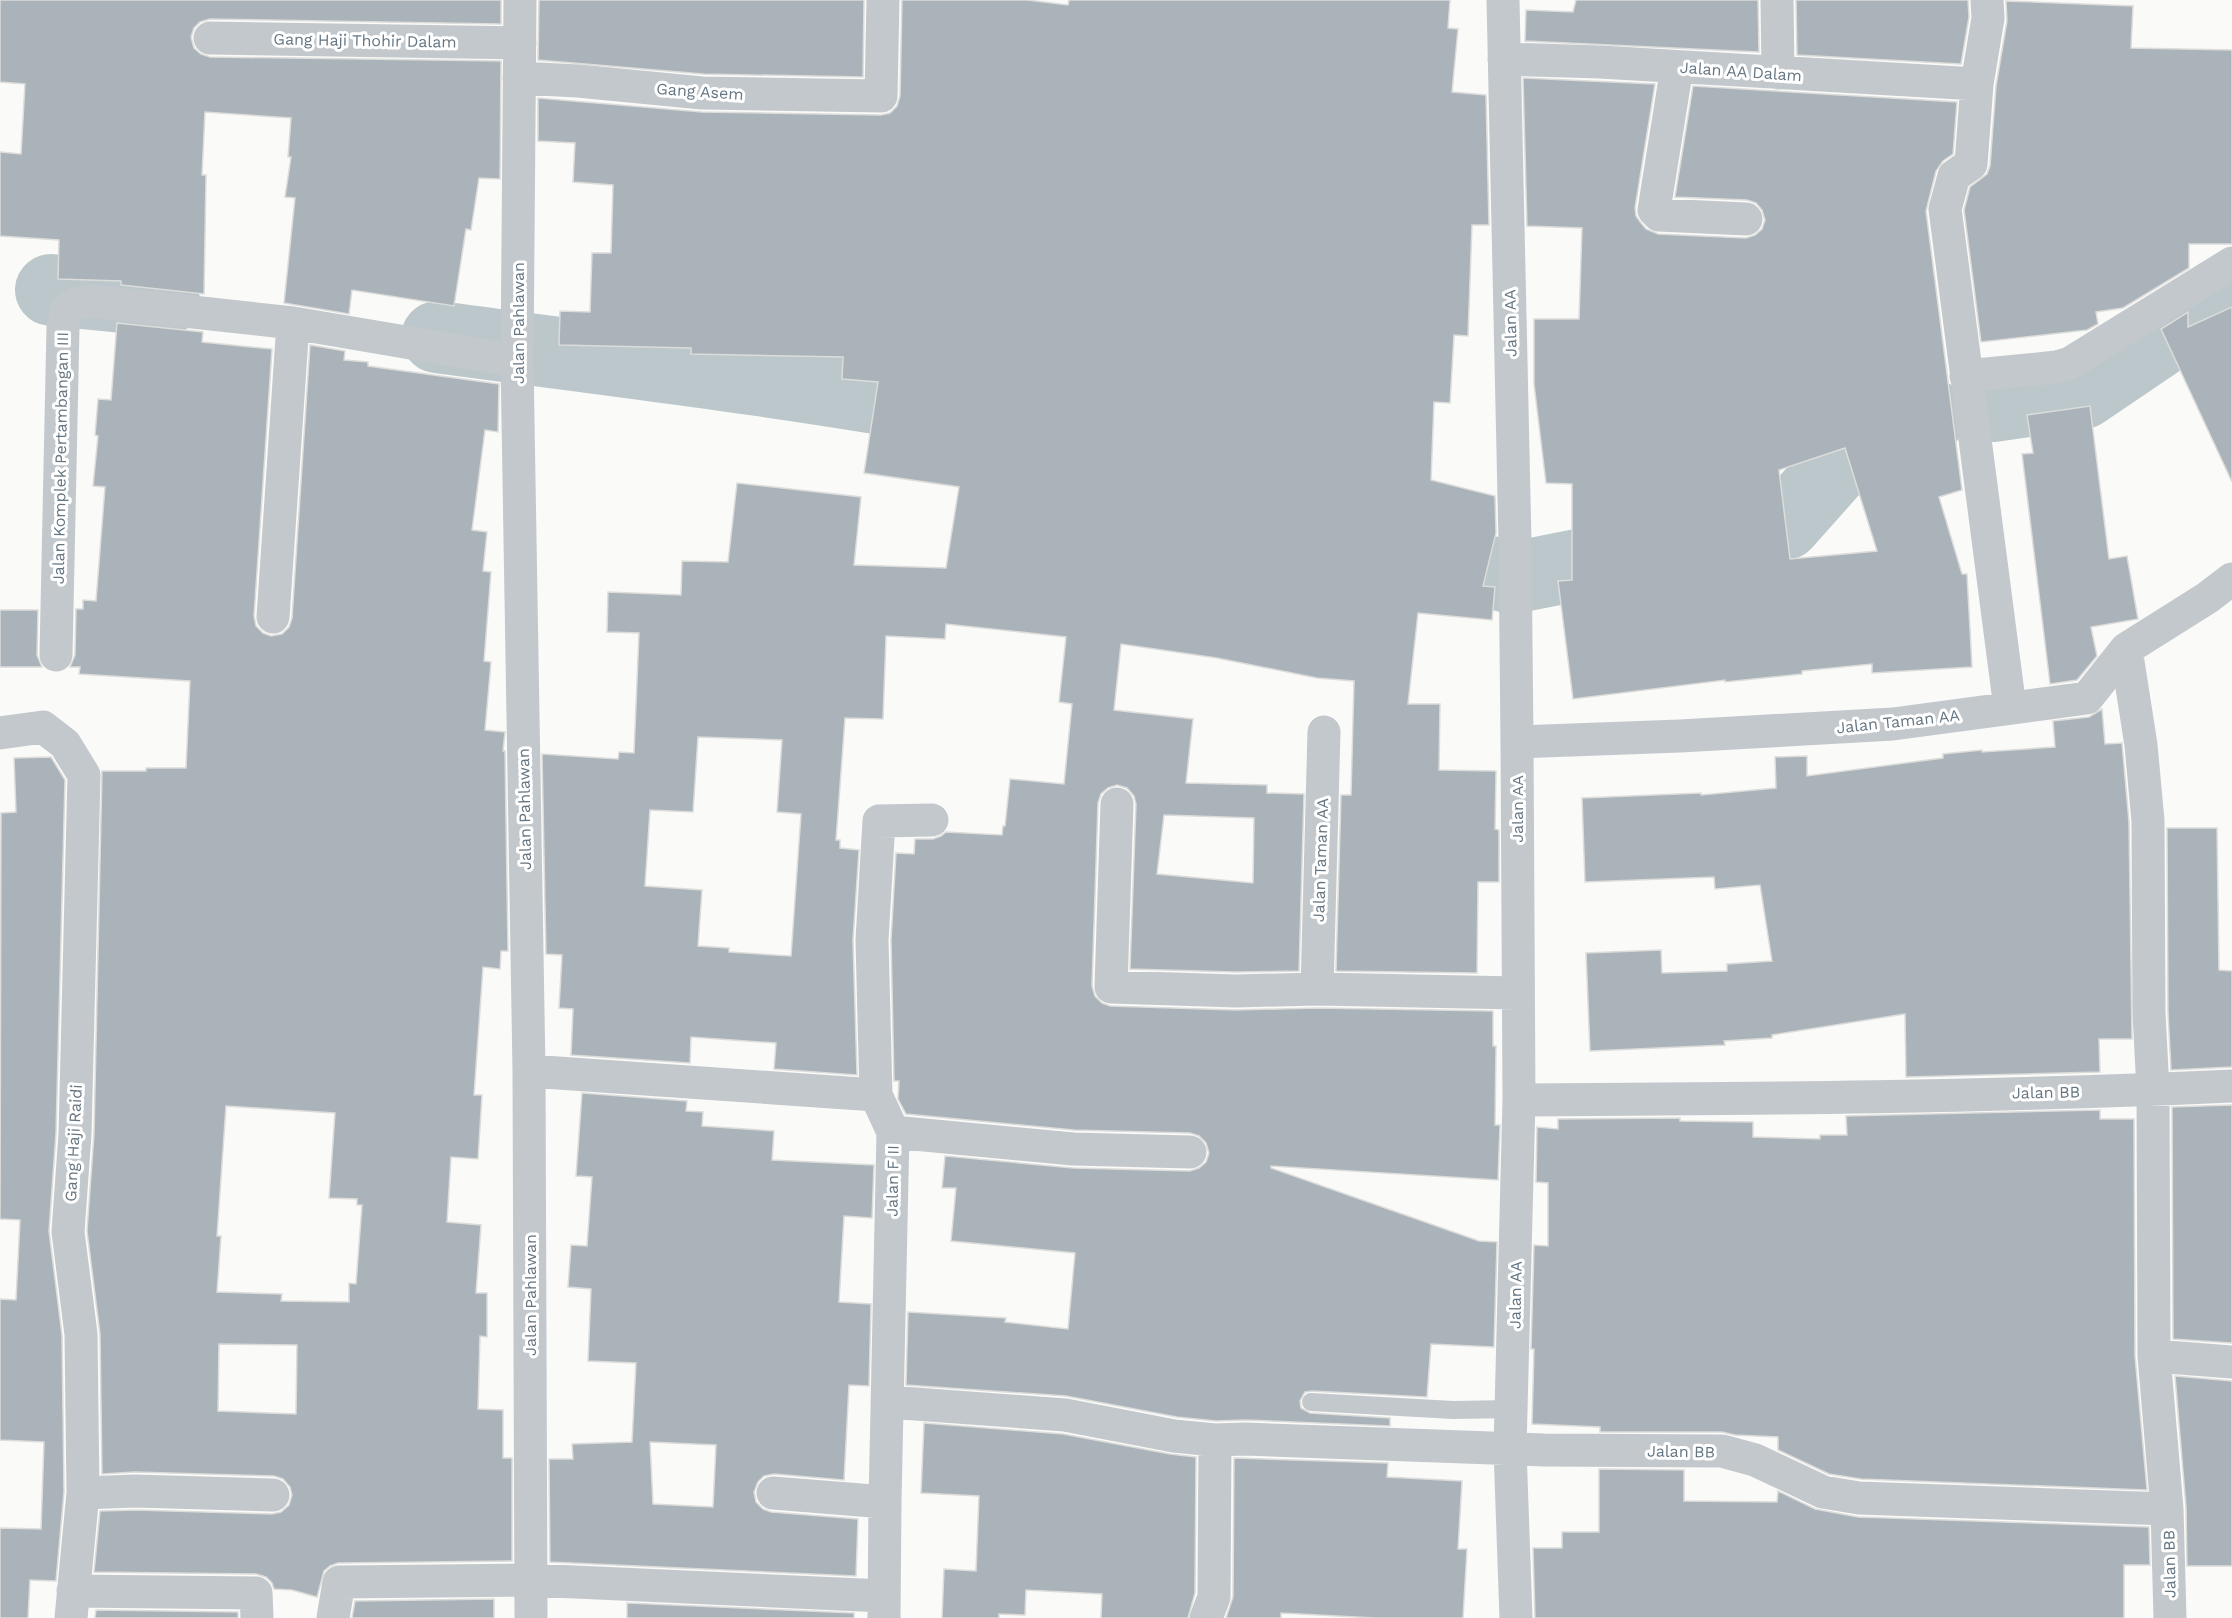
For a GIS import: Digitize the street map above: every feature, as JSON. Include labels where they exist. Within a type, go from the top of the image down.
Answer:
[{"type":"street","name":"Jalan Pahlawan","points":[[520,0],[517,345],[529,1071],[531,1618]]},
{"type":"street","name":"Gang Asem","points":[[519,78],[578,81],[702,93],[881,96],[883,0]]},
{"type":"street","name":"Jalan AA","points":[[1503,0],[1517,742],[1519,1100],[1510,1449],[1516,1618]]},
{"type":"street","points":[[1776,0],[1778,74]]},
{"type":"street","points":[[1987,0],[1988,18],[1977,84],[1971,164],[1954,176],[1945,209],[2010,708]]},
{"type":"street","name":"Gang Haji Thohir Dalam","points":[[210,38],[520,43]]},
{"type":"street","name":"Jalan AA Dalam","points":[[1504,59],[1600,62],[1977,84]]},
{"type":"street","points":[[1677,67],[1654,210],[1659,215],[1746,219]]},
{"type":"street","points":[[1966,376],[2057,367],[2070,363],[2232,263]]},
{"type":"street","name":"Jalan Komplek Pertambangan III","points":[[56,655],[63,327],[67,309],[77,303],[91,301],[517,345]]},
{"type":"street","points":[[273,617],[293,323]]},
{"type":"street","name":"Jalan Taman AA","points":[[1517,742],[1680,736],[1893,724],[2087,698],[2126,649],[2207,598],[2232,579]]},
{"type":"street","points":[[2126,649],[2141,745],[2148,821],[2149,1013],[2153,1090],[2232,1086]]},
{"type":"street","name":"Gang Haji Raidi","points":[[0,734],[43,727],[65,744],[84,775],[75,1134],[68,1232],[81,1334],[83,1494],[72,1604]]},
{"type":"street","name":"Jalan Taman AA","points":[[1317,989],[1324,732]]},
{"type":"street","points":[[1117,804],[1111,987],[1236,991],[1317,989],[1518,993]]},
{"type":"street","points":[[529,1071],[876,1095],[872,940],[879,821],[932,820]]},
{"type":"street","name":"Jalan BB","points":[[1519,1100],[1704,1099],[2153,1090],[2154,1356],[2167,1509],[2170,1618]]},
{"type":"street","name":"Jalan F II","points":[[876,1095],[893,1132],[884,1607]]},
{"type":"street","points":[[893,1132],[1073,1149],[1190,1152]]},
{"type":"street","points":[[2154,1356],[2232,1362]]},
{"type":"street","name":"Jalan BB","points":[[888,1402],[1065,1415],[1174,1436],[1215,1440],[1245,1439],[1510,1449],[1722,1451],[1755,1460],[1823,1492],[1859,1498],[2167,1509]]},
{"type":"street","points":[[1206,1618],[1214,1597],[1215,1440]]},
{"type":"street","points":[[83,1494],[135,1491],[273,1495]]},
{"type":"street","points":[[773,1494],[885,1502]]},
{"type":"street","points":[[333,1618],[339,1582],[531,1580],[884,1607]]},
{"type":"street","points":[[72,1604],[256,1593],[257,1618]]},
{"type":"lane","points":[[1311,1402],[1453,1410],[1512,1409]]},
{"type":"building","points":[[0,0],[501,0],[501,24],[210,19],[200,22],[194,28],[191,37],[194,48],[210,57],[501,61],[500,179],[479,178],[471,230],[466,229],[454,306],[352,290],[349,314],[284,303],[295,198],[285,197],[291,157],[288,157],[291,118],[205,112],[202,175],[206,175],[204,294],[121,285],[121,281],[58,279],[59,240],[0,236],[0,152],[21,154],[25,84],[0,82]]},
{"type":"building","points":[[539,0],[864,0],[863,77],[703,74],[538,60]]},
{"type":"building","points":[[902,0],[1027,0],[1068,5],[1069,0],[1450,0],[1448,28],[1458,29],[1452,92],[1486,95],[1489,225],[1472,225],[1468,336],[1454,335],[1450,403],[1434,402],[1431,480],[1495,496],[1496,533],[1483,586],[1495,587],[1492,620],[1418,613],[1408,704],[1440,704],[1439,770],[1496,771],[1495,829],[1499,830],[1499,882],[1478,882],[1477,973],[1336,971],[1341,795],[1351,795],[1354,681],[1317,678],[1217,658],[1121,644],[1114,710],[1193,719],[1186,783],[1267,785],[1267,793],[1304,794],[1299,971],[1130,969],[1136,804],[1134,796],[1127,788],[1117,785],[1101,794],[1098,803],[1092,986],[1095,996],[1102,1003],[1110,1006],[1235,1010],[1317,1008],[1493,1011],[1493,1046],[1496,1046],[1495,1125],[1500,1125],[1498,1180],[1271,1166],[1271,1168],[1479,1241],[1497,1242],[1494,1347],[1431,1344],[1427,1397],[1312,1391],[1305,1392],[1300,1401],[1301,1408],[1310,1413],[1390,1418],[1390,1426],[1246,1420],[1216,1421],[1177,1417],[1066,1396],[906,1385],[908,1312],[1006,1318],[1005,1322],[1068,1329],[1075,1253],[951,1241],[956,1188],[942,1188],[945,1156],[1073,1168],[1190,1171],[1206,1162],[1209,1153],[1206,1143],[1199,1136],[1190,1133],[1074,1130],[906,1114],[898,1099],[899,1081],[894,1081],[891,940],[896,853],[914,854],[915,839],[933,839],[946,832],[1002,835],[1010,779],[1064,784],[1072,704],[1059,702],[1066,637],[946,624],[945,639],[886,636],[883,719],[845,718],[836,840],[840,840],[840,848],[859,850],[853,940],[857,1075],[774,1069],[776,1043],[691,1037],[690,1063],[571,1055],[573,1009],[559,1008],[562,955],[546,954],[542,754],[618,759],[619,752],[634,753],[639,633],[607,632],[608,592],[681,595],[682,561],[728,562],[737,483],[861,497],[854,565],[946,568],[959,487],[864,473],[878,382],[842,379],[843,357],[691,354],[691,348],[559,345],[560,311],[590,312],[592,253],[611,253],[613,185],[573,182],[575,143],[538,141],[538,98],[702,112],[881,115],[890,113],[897,106],[900,96]],"holes":[[[698,737],[782,740],[777,812],[801,814],[791,956],[729,952],[729,948],[698,946],[702,890],[645,886],[650,810],[693,812]],[[1164,815],[1254,818],[1253,883],[1157,874]]]},
{"type":"building","points":[[1576,0],[1758,0],[1759,52],[1525,41],[1526,10],[1573,12]]},
{"type":"building","points":[[1796,0],[1968,0],[1969,17],[1961,64],[1797,55]]},
{"type":"building","points":[[2006,1],[2133,6],[2131,48],[2232,50],[2232,244],[2189,244],[2189,268],[2123,308],[2096,312],[2098,324],[2087,330],[1981,342],[1964,210],[1970,187],[1987,174],[1990,166],[1996,86],[2007,21]]},
{"type":"building","points":[[1523,78],[1655,84],[1635,208],[1636,216],[1646,229],[1658,234],[1746,238],[1762,229],[1765,220],[1762,210],[1756,203],[1747,200],[1675,197],[1693,86],[1957,102],[1953,154],[1943,161],[1936,171],[1926,211],[1962,490],[1939,497],[1962,574],[1967,574],[1972,667],[1872,673],[1872,664],[1573,699],[1558,581],[1572,580],[1572,484],[1546,483],[1534,384],[1534,319],[1579,319],[1582,228],[1527,226]],"holes":[[[1845,448],[1877,551],[1790,559],[1779,470]]]},
{"type":"building","points":[[2232,307],[2232,482],[2161,329],[2188,312],[2188,327]]},
{"type":"building","points":[[117,323],[203,332],[202,342],[272,349],[254,616],[256,626],[263,633],[271,636],[282,634],[289,627],[292,618],[310,345],[345,351],[344,360],[368,362],[368,366],[499,384],[498,432],[485,430],[472,530],[487,532],[483,571],[491,572],[484,661],[491,662],[485,730],[505,732],[503,751],[505,751],[508,951],[501,951],[500,969],[483,967],[474,1095],[482,1095],[478,1159],[451,1157],[447,1222],[481,1225],[476,1293],[487,1293],[487,1337],[480,1336],[478,1409],[503,1410],[503,1458],[512,1458],[512,1561],[338,1563],[324,1571],[317,1597],[292,1590],[274,1589],[266,1577],[256,1574],[94,1572],[100,1511],[272,1514],[281,1512],[289,1505],[292,1495],[290,1487],[283,1479],[274,1476],[135,1472],[102,1474],[100,1334],[87,1231],[94,1134],[102,771],[186,768],[190,681],[79,674],[80,667],[70,667],[75,655],[76,609],[83,609],[83,600],[96,601],[105,487],[93,486],[98,436],[95,435],[98,399],[111,400]],"holes":[[[226,1106],[335,1113],[329,1198],[357,1199],[357,1205],[362,1205],[356,1284],[349,1283],[349,1302],[281,1301],[282,1294],[217,1292],[221,1236],[217,1236]],[[219,1344],[297,1345],[296,1414],[218,1411]]]},
{"type":"building","points":[[2090,406],[2109,559],[2127,556],[2138,619],[2091,627],[2097,656],[2077,680],[2050,684],[2022,454],[2033,453],[2027,415]]},
{"type":"building","points":[[0,610],[38,610],[37,655],[42,667],[0,667]]},
{"type":"building","points":[[2102,709],[2105,744],[2122,743],[2129,822],[2132,1039],[2099,1039],[2100,1072],[1906,1077],[1905,1014],[1772,1035],[1772,1038],[1724,1041],[1725,1045],[1590,1051],[1586,953],[1661,950],[1662,973],[1727,971],[1727,964],[1772,961],[1760,885],[1715,889],[1714,877],[1585,882],[1582,798],[1701,793],[1701,795],[1776,788],[1775,757],[1807,756],[1807,776],[1943,758],[1943,754],[2055,747],[2053,721],[2089,717]]},
{"type":"building","points":[[51,757],[65,780],[56,1133],[49,1231],[62,1335],[64,1492],[56,1581],[30,1580],[28,1618],[0,1618],[0,1528],[41,1529],[44,1442],[0,1440],[0,1299],[16,1300],[20,1220],[0,1219],[1,813],[16,812],[14,758]]},
{"type":"building","points":[[2167,828],[2217,828],[2219,970],[2232,971],[2232,1067],[2171,1070],[2168,1012]]},
{"type":"building","points":[[582,1093],[687,1101],[686,1111],[703,1112],[702,1126],[774,1131],[772,1160],[874,1165],[872,1218],[844,1216],[839,1302],[871,1304],[869,1386],[849,1385],[844,1480],[774,1474],[764,1476],[758,1482],[754,1492],[756,1502],[763,1509],[771,1512],[858,1519],[856,1576],[550,1562],[549,1459],[573,1459],[572,1444],[632,1442],[636,1363],[588,1361],[591,1289],[568,1287],[571,1245],[587,1246],[592,1177],[576,1176]],"holes":[[[650,1442],[716,1445],[713,1507],[653,1504]]]},
{"type":"building","points":[[2232,1105],[2232,1343],[2173,1339],[2172,1107]]},
{"type":"building","points":[[2100,1110],[2100,1119],[2134,1119],[2135,1356],[2147,1490],[1861,1479],[1829,1474],[1778,1450],[1778,1437],[1735,1435],[1722,1432],[1600,1432],[1600,1427],[1532,1424],[1534,1349],[1531,1349],[1534,1245],[1548,1246],[1548,1183],[1536,1182],[1537,1127],[1558,1129],[1558,1119],[1680,1118],[1680,1121],[1753,1122],[1753,1137],[1820,1139],[1820,1135],[1847,1135],[1846,1116]]},
{"type":"building","points":[[2175,1376],[2232,1381],[2232,1566],[2187,1566],[2186,1507]]},
{"type":"building","points":[[924,1423],[1063,1434],[1196,1457],[1195,1593],[1188,1618],[1101,1618],[1102,1594],[1026,1590],[1025,1615],[999,1614],[999,1618],[942,1618],[944,1569],[976,1571],[979,1496],[921,1493]]},
{"type":"building","points":[[1234,1458],[1388,1463],[1387,1477],[1462,1481],[1458,1549],[1467,1549],[1463,1618],[1375,1618],[1281,1613],[1281,1618],[1226,1618],[1233,1597]]},
{"type":"building","points":[[1599,1469],[1684,1470],[1684,1501],[1777,1502],[1778,1491],[1815,1509],[1858,1517],[2149,1527],[2150,1565],[2124,1565],[2124,1618],[1535,1618],[1533,1548],[1562,1548],[1562,1532],[1599,1532]]},
{"type":"building","points":[[494,1599],[494,1618],[352,1618],[355,1601]]},
{"type":"building","points":[[627,1603],[854,1613],[854,1618],[627,1618]]},
{"type":"building","points":[[96,1610],[238,1612],[238,1618],[95,1618]]},
{"type":"waterway","points":[[51,290],[164,301]]},
{"type":"waterway","points":[[1994,406],[2083,393],[2232,292]]},
{"type":"waterway","points":[[437,337],[773,382],[975,415]]},
{"type":"waterway","points":[[1390,545],[1512,578],[1785,524],[1874,424],[1932,415]]}]
